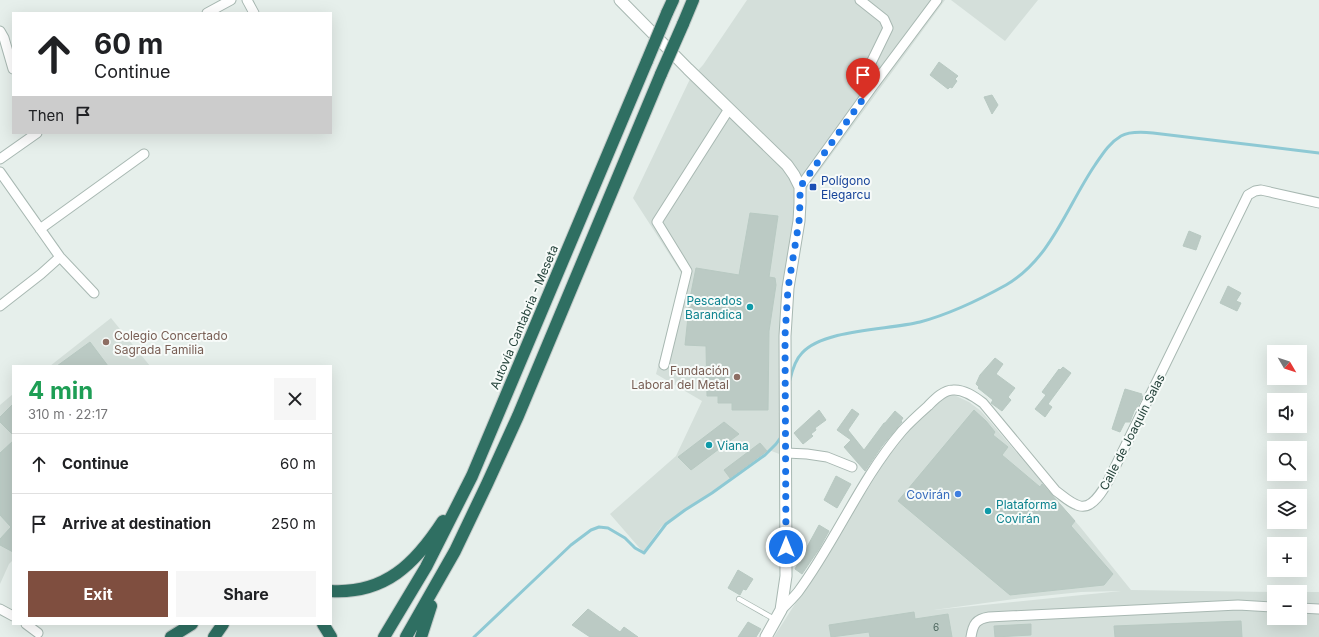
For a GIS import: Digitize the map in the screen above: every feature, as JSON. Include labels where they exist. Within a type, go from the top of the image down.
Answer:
[{"type":"highway","name":"Autovía Cantabria - Meseta","points":[[384,637],[426,567],[472,476],[673,0]]},
{"type":"highway","points":[[421,637],[433,600],[518,416],[693,0]]},
{"type":"highway","points":[[332,591],[352,591],[368,588],[387,580],[402,570],[434,534],[472,476]]},
{"type":"highway","points":[[406,637],[455,551]]},
{"type":"highway","points":[[171,637],[190,625]]},
{"type":"highway","points":[[214,637],[222,625]]},
{"type":"highway","points":[[324,625],[332,637]]},
{"type":"street","points":[[209,12],[231,0]]},
{"type":"street","points":[[247,0],[253,12]]},
{"type":"street","points":[[620,0],[688,69],[787,165],[800,187],[937,0]]},
{"type":"street","points":[[860,0],[884,19],[888,28],[869,67],[872,87]]},
{"type":"street","points":[[0,31],[4,38],[12,66]]},
{"type":"street","points":[[664,365],[687,271],[657,222],[729,109]]},
{"type":"street","points":[[0,159],[36,134]]},
{"type":"street","points":[[40,229],[144,154]]},
{"type":"street","points":[[0,172],[60,257],[94,293]]},
{"type":"street","name":"Calle de Joaquín Salas","points":[[781,610],[786,576],[785,336],[788,288],[799,222],[800,187]]},
{"type":"street","name":"Calle de Joaquín Salas","points":[[766,637],[781,610],[797,593],[823,554],[874,470],[901,432],[934,399],[945,392],[953,389],[964,392],[983,403],[1056,491],[1069,501],[1081,506],[1089,506],[1096,501],[1121,456],[1248,195],[1256,190],[1261,190],[1319,203]]},
{"type":"street","points":[[0,306],[60,257]]},
{"type":"street","points":[[786,453],[827,457],[852,467]]},
{"type":"street","points":[[971,637],[972,626],[981,618],[989,617],[1238,605],[1267,607]]},
{"type":"street","points":[[1307,608],[1319,609]]},
{"type":"street","points":[[0,609],[12,615]]},
{"type":"street","points":[[28,625],[38,632]]},
{"type":"lane","points":[[739,599],[776,620]]},
{"type":"shaded area","points":[[747,0],[945,0],[807,188],[790,314],[792,459],[769,450],[712,493],[682,511],[661,527],[643,552],[610,514],[676,456],[702,401],[656,374],[682,274],[633,198],[690,79],[703,65]]},
{"type":"shaded area","points":[[951,0],[1038,0],[1005,41]]},
{"type":"shaded area","name":"Colegio Concertado Sagrada Familia","points":[[111,318],[149,365],[51,365]]},
{"type":"shaded area","points":[[12,395],[12,561],[9,564],[0,584],[0,405]]},
{"type":"shaded area","name":"Covirán","points":[[947,395],[954,395],[969,402],[981,411],[1081,528],[1131,590],[1267,592],[1267,625],[1307,625],[1307,592],[1319,592],[1319,637],[774,637],[886,460],[912,427]],"holes":[[[1121,591],[934,610],[1022,598],[1081,592]]]},
{"type":"building","points":[[939,62],[958,76],[955,79],[957,81],[952,88],[950,87],[948,89],[930,75]]},
{"type":"building","points":[[992,95],[998,105],[992,114],[984,97]]},
{"type":"building","points":[[750,213],[778,216],[769,277],[775,278],[776,285],[769,331],[768,410],[732,410],[732,403],[718,403],[718,396],[707,396],[706,346],[685,345],[690,298],[696,268],[739,275]]},
{"type":"building","points":[[1189,231],[1201,236],[1196,250],[1183,246]]},
{"type":"building","points":[[1228,286],[1241,293],[1236,301],[1241,303],[1237,311],[1220,303]]},
{"type":"building","points":[[90,342],[107,365],[58,365]]},
{"type":"building","points":[[995,358],[1003,364],[996,374],[1015,388],[1008,397],[1011,400],[1002,411],[991,403],[993,400],[978,388],[979,387],[976,384],[980,375]]},
{"type":"building","points":[[1063,367],[1071,373],[1048,404],[1052,407],[1045,417],[1035,409],[1046,395],[1042,392],[1059,369],[1060,370]]},
{"type":"building","points":[[1125,389],[1142,394],[1141,396],[1143,396],[1136,410],[1135,409],[1130,422],[1125,422],[1120,432],[1112,429]]},
{"type":"building","points":[[12,405],[12,434],[0,422],[0,417]]},
{"type":"building","points":[[852,409],[859,414],[848,430],[864,450],[895,411],[903,418],[901,421],[902,422],[882,446],[865,471],[844,447],[851,440],[837,430]]},
{"type":"building","points":[[819,410],[826,420],[815,428],[816,430],[811,434],[813,436],[803,444],[794,433]]},
{"type":"building","name":"Plataforma Covirán","points":[[974,410],[995,432],[993,435],[1008,447],[1002,455],[1040,487],[1042,484],[1075,521],[1071,526],[1113,574],[1104,585],[1010,595],[898,501]]},
{"type":"building","name":"Viana","points":[[724,422],[739,434],[691,470],[678,457]]},
{"type":"building","points":[[12,442],[12,551],[0,545],[0,539],[11,527],[0,515],[0,453]]},
{"type":"building","points":[[760,443],[767,451],[730,478],[724,470]]},
{"type":"building","points":[[836,476],[851,484],[837,508],[824,500]]},
{"type":"building","points":[[819,525],[829,531],[802,574],[795,569]]},
{"type":"building","points":[[738,570],[753,579],[746,590],[743,589],[740,595],[728,588]]},
{"type":"building","points":[[588,609],[620,632],[624,627],[638,637],[590,637],[572,625]]},
{"type":"building","points":[[914,612],[915,619],[948,614],[952,637],[870,637],[869,632],[831,637],[829,625]]},
{"type":"building","points":[[1241,621],[1242,637],[1115,637],[1114,626]]},
{"type":"building","points":[[748,622],[761,629],[756,637],[738,637]]},
{"type":"building","points":[[1031,624],[1031,635],[995,637],[994,626]]},
{"type":"waterway","points":[[790,380],[797,359],[802,353],[812,345],[825,339],[857,332],[907,325],[931,319],[953,311],[985,296],[1006,285],[1022,274],[1047,246],[1103,153],[1113,142],[1125,134],[1137,132],[1153,133],[1319,153]]},
{"type":"waterway","points":[[474,637],[571,545],[591,530],[599,527],[608,528],[625,538],[635,548],[644,553],[666,524],[765,455],[781,437]]},
{"type":"place","name":"Polígono Elegarcu","points":[[813,187]]},
{"type":"place","name":"Pescados Barandica","points":[[750,307]]},
{"type":"place","name":"Colegio Concertado Sagrada Familia","points":[[106,342]]},
{"type":"place","name":"Fundación Laboral del Metal","points":[[737,377]]},
{"type":"place","name":"Viana","points":[[709,445]]},
{"type":"place","name":"Covirán","points":[[958,494]]},
{"type":"place","name":"Plataforma Covirán","points":[[988,511]]},
{"type":"route","points":[[786,547],[785,336],[788,288],[799,222],[800,187],[863,99]]}]
